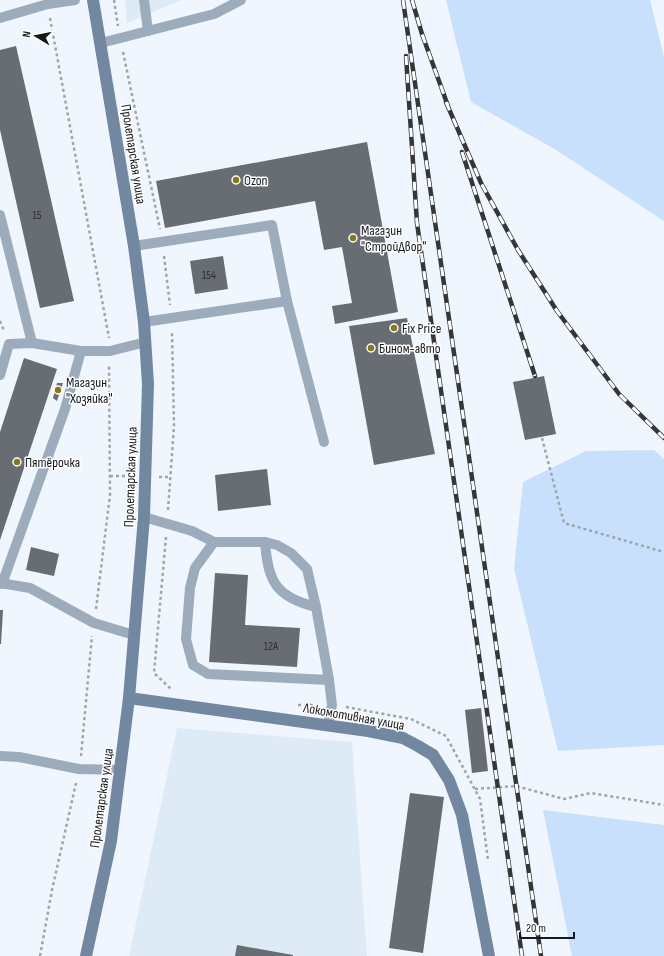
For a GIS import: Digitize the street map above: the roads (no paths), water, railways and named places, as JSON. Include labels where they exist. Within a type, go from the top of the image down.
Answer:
[{"type":"main road","name":"Пролетарская улица","points":[[86,956],[111,841],[129,698],[144,517],[148,392],[146,342],[134,246],[93,0]]},
{"type":"main road","name":"Локомотивная улица","points":[[129,698],[328,724],[403,738],[433,755],[449,780],[462,815],[489,956]]},
{"type":"lane","points":[[0,18],[48,4],[75,0]]},
{"type":"lane","points":[[144,0],[148,31]]},
{"type":"lane","points":[[101,43],[214,14],[241,0]]},
{"type":"lane","points":[[0,215],[32,343]]},
{"type":"lane","points":[[134,246],[272,225],[288,301],[324,442]]},
{"type":"lane","points":[[144,322],[288,301]]},
{"type":"lane","points":[[0,375],[9,344],[32,343],[81,351],[110,351],[146,342]]},
{"type":"lane","points":[[81,351],[65,409],[1,584],[30,588],[94,623],[134,635]]},
{"type":"lane","points":[[144,517],[192,531],[214,542],[265,542],[277,545],[292,553],[307,569],[316,607],[329,680],[332,705],[328,724]]},
{"type":"lane","points":[[214,542],[195,568],[190,588],[186,639],[193,666],[208,674],[329,680]]},
{"type":"lane","points":[[265,542],[267,566],[278,589],[297,602],[316,607]]},
{"type":"lane","points":[[0,756],[19,757],[79,769],[120,770]]},
{"type":"railway","points":[[403,0],[541,956]]},
{"type":"railway","points":[[412,0],[422,34],[448,106]]},
{"type":"railway","points":[[406,56],[417,223],[522,956]]},
{"type":"railway","points":[[446,102],[481,183],[518,250],[557,311],[619,394],[664,438]]},
{"type":"railway","points":[[462,152],[535,376]]},
{"type":"place","name":"Ozon","points":[[236,180]]},
{"type":"place","name":"Магазин \"СтройДвор\"","points":[[353,238]]},
{"type":"place","name":"Fix Price","points":[[394,328]]},
{"type":"place","name":"Бином-авто","points":[[371,348]]},
{"type":"place","name":"Магазин \"Хозяйка\"","points":[[58,390]]},
{"type":"place","name":"Пятёрочка","points":[[17,462]]}]
